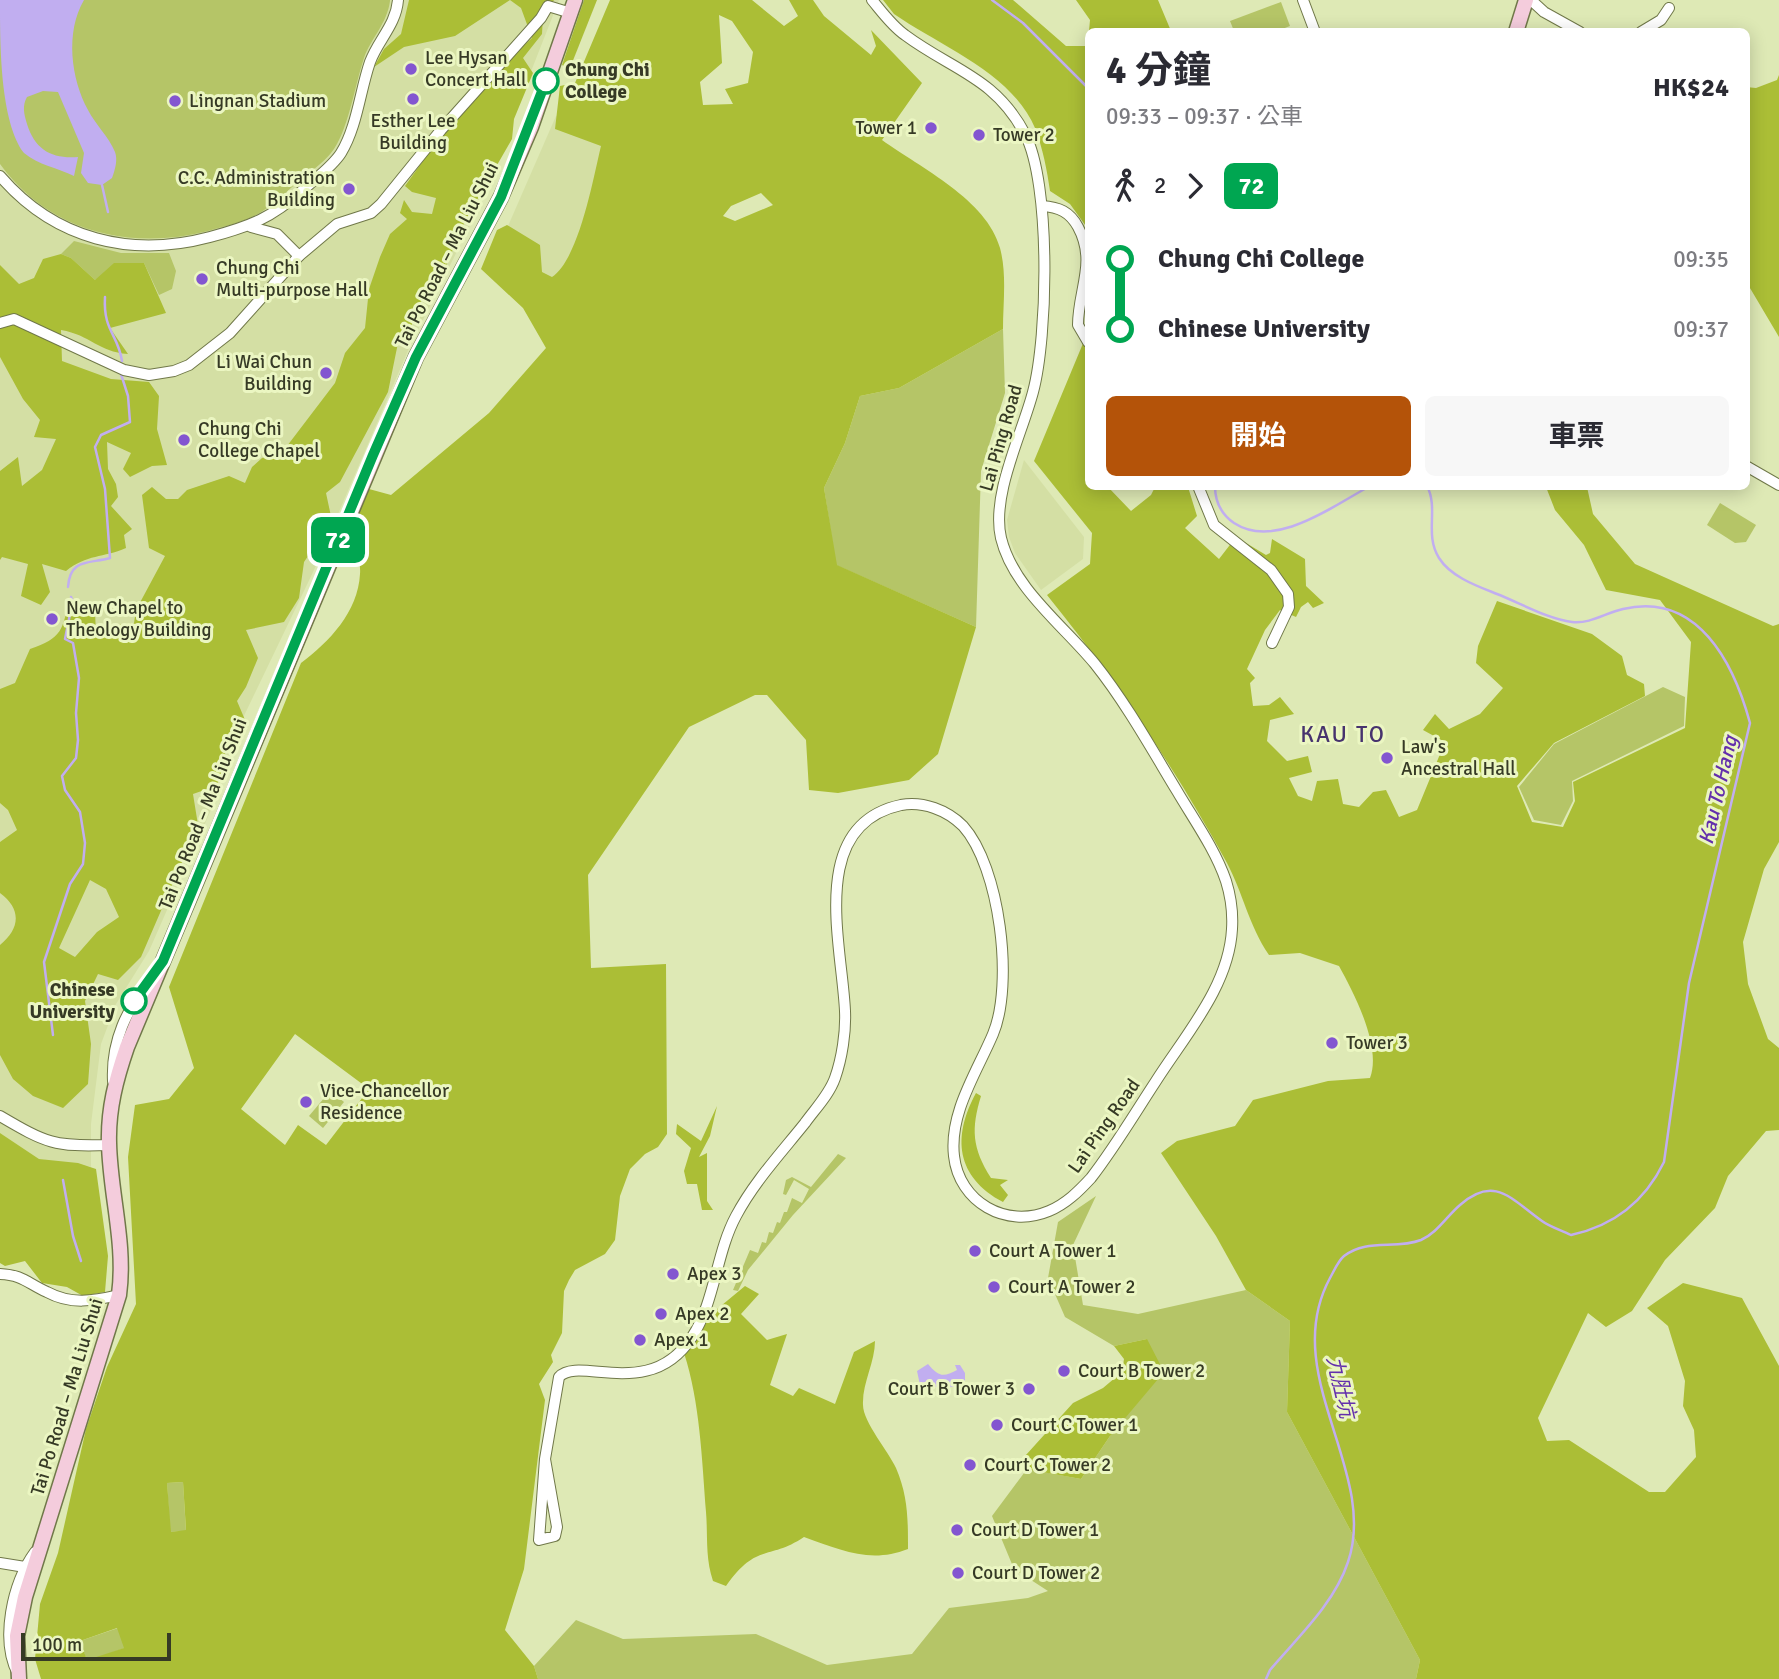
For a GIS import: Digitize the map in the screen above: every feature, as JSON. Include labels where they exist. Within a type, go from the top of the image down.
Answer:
[{"type":"main road","points":[[1518,28],[1528,0]]},
{"type":"main road","name":"Tai Po Road – Ma Liu Shui","points":[[19,1676],[19,1622],[119,1295],[121,1252],[109,1144],[113,1089],[127,1047],[378,442],[416,357],[468,271],[531,127],[573,7]]},
{"type":"street","points":[[0,176],[47,218],[103,242],[164,246],[250,226],[279,211],[341,153],[371,59],[394,20],[398,0]]},
{"type":"street","name":"Lai Ping Road","points":[[545,1459],[557,1527],[555,1536],[539,1540],[545,1459],[561,1374],[571,1369],[623,1376],[646,1372],[677,1353],[692,1337],[734,1218],[748,1194],[835,1080],[845,1014],[836,915],[839,869],[843,852],[858,826],[901,805],[930,806],[957,820],[971,836],[983,860],[1001,946],[1001,1007],[958,1114],[953,1154],[957,1172],[965,1187],[992,1211],[1019,1218],[1037,1216],[1057,1208],[1081,1189],[1109,1153],[1222,975],[1229,951],[1232,914],[1229,890],[1216,857],[1119,696],[1017,573],[1001,536],[1002,500],[1034,388],[1043,337],[1042,206],[1035,163],[1025,134],[999,97],[979,78],[903,33],[872,0]]},
{"type":"street","points":[[1303,0],[1314,28]]},
{"type":"street","points":[[1528,0],[1573,28]]},
{"type":"street","points":[[0,316],[14,319],[124,370],[142,375],[165,374],[189,365],[213,348],[299,256],[337,224],[371,213],[381,204],[449,121],[541,18],[548,6],[573,7]]},
{"type":"street","points":[[1648,28],[1661,20],[1669,8]]},
{"type":"street","points":[[1042,206],[1064,211],[1076,223],[1085,243]]},
{"type":"street","points":[[277,234],[275,221],[279,211]]},
{"type":"street","points":[[250,226],[277,234],[299,256]]},
{"type":"street","points":[[1085,284],[1078,325],[1085,337]]},
{"type":"street","points":[[0,323],[14,319]]},
{"type":"street","points":[[1750,468],[1778,482]]},
{"type":"street","points":[[1200,490],[1214,525],[1271,570],[1288,594],[1289,607],[1272,643]]},
{"type":"street","points":[[1,1116],[42,1140],[64,1145],[109,1144]]},
{"type":"street","points":[[0,1274],[24,1277],[46,1292],[76,1302],[119,1295]]},
{"type":"street","points":[[19,1676],[10,1665],[4,1635],[12,1599],[25,1567],[42,1543]]},
{"type":"street","points":[[0,1563],[25,1567]]},
{"type":"shaded area","name":"Chung Chi College","points":[[0,0],[559,0],[474,217],[410,346],[314,570],[241,722],[210,812],[149,951],[116,1004],[101,1044],[91,1124],[91,1167],[39,1159],[0,1133]]},
{"type":"shaded area","name":"Lingnan Stadium","points":[[0,0],[390,1],[386,17],[364,58],[342,133],[324,161],[274,203],[252,217],[208,231],[149,239],[121,237],[67,220],[42,206],[20,187],[0,164]]},
{"type":"shaded area","points":[[0,0],[84,0],[74,26],[72,55],[82,98],[116,155],[112,178],[102,185],[88,183],[81,173],[84,153],[58,92],[43,91],[27,97],[24,113],[30,133],[46,151],[60,156],[78,157],[74,176],[30,157],[24,153],[16,139],[10,122],[3,81]]},
{"type":"shaded area","points":[[1281,2],[1290,26],[1233,28],[1230,21]]},
{"type":"shaded area","points":[[556,116],[621,145],[559,287],[494,258]]},
{"type":"shaded area","points":[[74,241],[121,253],[169,253],[176,271],[172,289],[159,295],[144,263],[95,280],[71,258],[61,254]]},
{"type":"shaded area","points":[[1003,329],[1005,393],[981,471],[976,627],[836,565],[824,488],[845,443],[860,396],[899,388]]},
{"type":"shaded area","points":[[1024,460],[1084,537],[1083,559],[1041,590],[1015,553],[1009,537],[1007,520]]},
{"type":"shaded area","points":[[1720,503],[1756,525],[1746,542],[1735,543],[1707,525]]},
{"type":"shaded area","points":[[1663,687],[1685,697],[1684,726],[1572,781],[1573,801],[1561,825],[1534,820],[1519,787],[1554,744]]},
{"type":"shaded area","points":[[330,1091],[344,1102],[323,1128],[309,1116]]},
{"type":"shaded area","points":[[838,1154],[846,1158],[793,1215],[748,1270],[738,1291],[733,1290],[750,1250],[758,1253],[762,1242],[766,1243],[769,1232],[773,1233],[777,1222],[780,1223],[784,1212],[787,1212],[792,1198],[802,1203],[809,1189],[794,1180],[786,1195],[783,1194],[786,1180],[792,1177],[811,1187]]},
{"type":"shaded area","points":[[1096,1196],[1073,1245],[1083,1305],[1138,1314],[1246,1290],[1290,1321],[1287,1412],[1420,1660],[1416,1679],[538,1679],[534,1666],[576,1620],[623,1639],[756,1634],[827,1665],[912,1654],[949,1608],[1028,1598],[1048,1591],[1014,1569],[992,1516],[1027,1469],[1081,1479],[1110,1436],[1147,1339],[1114,1346],[1065,1317],[1048,1278],[1058,1222]]},
{"type":"shaded area","points":[[928,1364],[944,1375],[957,1370],[955,1365],[960,1365],[965,1373],[965,1387],[932,1387],[931,1390],[920,1385],[917,1371]]},
{"type":"shaded area","points":[[183,1482],[186,1531],[170,1532],[167,1483]]},
{"type":"shaded area","points":[[118,1628],[125,1648],[87,1661],[80,1641]]},
{"type":"green space","points":[[409,0],[510,0],[455,36],[404,47],[374,67],[384,49],[401,34]]},
{"type":"green space","points":[[510,0],[554,0],[543,16],[542,34],[523,58],[533,73],[514,119],[512,139],[466,219],[438,285],[412,310],[412,332],[399,338],[388,392],[340,482],[326,493],[332,521],[304,562],[299,598],[284,622],[246,630],[258,658],[237,701],[248,727],[224,736],[226,767],[216,786],[193,794],[198,825],[141,957],[118,980],[98,974],[85,1001],[91,1044],[88,1084],[63,1108],[33,1096],[13,1079],[0,1055],[0,945],[12,932],[16,919],[12,906],[0,893],[0,842],[17,830],[8,810],[0,803],[0,689],[15,683],[30,649],[49,641],[59,631],[69,598],[95,611],[96,635],[105,635],[117,625],[134,623],[136,610],[165,556],[149,548],[142,495],[152,487],[166,499],[178,499],[187,490],[229,476],[245,483],[252,467],[262,458],[284,450],[335,383],[345,353],[365,328],[369,289],[380,257],[390,234],[407,219],[400,213],[404,200],[412,212],[432,214],[436,198],[412,192],[405,186],[453,119],[497,70],[532,38],[521,8]],"holes":[[[90,880],[106,889],[119,917],[97,932],[75,957],[59,948]]]},
{"type":"green space","points":[[584,0],[597,0],[572,63],[566,67],[562,65]]},
{"type":"green space","points":[[610,0],[752,0],[784,26],[798,16],[789,0],[813,0],[824,16],[871,55],[876,46],[871,30],[922,83],[882,140],[967,200],[993,231],[1000,248],[1003,268],[1003,329],[899,388],[860,396],[845,443],[824,488],[837,565],[976,627],[938,754],[909,780],[838,793],[809,790],[806,740],[767,695],[755,695],[689,727],[588,875],[591,968],[666,964],[667,1134],[658,1147],[645,1154],[630,1169],[620,1196],[615,1240],[605,1254],[575,1270],[569,1280],[564,1291],[562,1333],[551,1355],[553,1362],[539,1384],[545,1400],[524,1569],[505,1630],[534,1666],[538,1679],[41,1679],[35,1659],[40,1604],[58,1553],[86,1429],[107,1367],[136,1304],[128,1157],[135,1105],[169,1099],[194,1068],[169,987],[301,663],[331,636],[354,601],[360,569],[355,530],[369,489],[391,495],[489,413],[546,348],[523,308],[481,269],[497,230],[507,225],[540,245],[542,272],[552,277],[562,268],[570,254],[584,217],[601,146],[555,129],[560,86],[575,83]],"holes":[[[719,15],[732,21],[753,52],[748,83],[725,89],[733,104],[703,105],[700,82],[722,63]],[[761,193],[773,205],[735,221],[723,216],[731,206]],[[295,1034],[369,1089],[326,1145],[298,1125],[285,1145],[241,1109]],[[183,1482],[186,1530],[171,1532],[167,1483]],[[117,1628],[124,1648],[87,1660],[80,1641]]]},
{"type":"green space","points":[[883,0],[1013,0],[1066,46],[1085,46],[1085,225],[1070,204],[1050,191],[1035,128],[1010,91],[973,62],[894,14]]},
{"type":"green space","points":[[1076,0],[1158,0],[1170,28],[1089,28],[1090,20]]},
{"type":"green space","points":[[1779,75],[1779,337],[1750,288],[1750,87],[1756,88],[1777,80]]},
{"type":"green space","points":[[61,254],[71,258],[95,280],[114,263],[144,263],[166,313],[110,328],[128,354],[109,350],[61,330],[62,361],[111,379],[149,382],[159,396],[157,429],[167,465],[152,466],[130,477],[123,469],[131,453],[107,442],[108,469],[116,484],[118,497],[111,506],[132,529],[124,535],[126,548],[88,559],[66,571],[42,564],[50,592],[41,605],[21,596],[28,564],[2,557],[0,560],[0,471],[18,457],[22,486],[42,470],[56,439],[34,437],[40,420],[23,399],[0,357],[0,265],[19,284],[34,278],[43,259]]},
{"type":"green space","points":[[1085,332],[1085,490],[1111,490],[1131,511],[1154,490],[1189,490],[1197,516],[1185,528],[1219,559],[1236,537],[1266,555],[1270,553],[1272,539],[1305,559],[1306,586],[1324,603],[1313,608],[1308,602],[1301,607],[1296,617],[1280,610],[1265,630],[1247,669],[1255,678],[1250,683],[1253,706],[1269,705],[1280,697],[1294,714],[1270,720],[1267,741],[1287,761],[1308,756],[1312,772],[1289,778],[1298,796],[1312,801],[1317,781],[1338,779],[1343,804],[1359,807],[1373,792],[1386,790],[1399,817],[1417,810],[1445,742],[1423,730],[1435,714],[1449,729],[1480,714],[1503,688],[1476,663],[1478,646],[1497,601],[1592,634],[1622,656],[1627,675],[1644,684],[1645,696],[1554,743],[1517,786],[1532,822],[1563,827],[1575,801],[1573,782],[1685,728],[1691,642],[1660,600],[1606,590],[1584,545],[1555,510],[1547,490],[1588,490],[1593,514],[1635,564],[1773,626],[1779,624],[1779,842],[1764,869],[1743,942],[1748,984],[1768,1039],[1779,1048],[1779,1130],[1766,1131],[1728,1176],[1715,1208],[1665,1260],[1632,1311],[1606,1327],[1588,1313],[1538,1418],[1547,1441],[1569,1440],[1649,1492],[1665,1492],[1696,1457],[1694,1430],[1683,1406],[1685,1381],[1668,1326],[1647,1308],[1683,1283],[1742,1298],[1779,1366],[1779,1679],[1416,1679],[1420,1660],[1287,1412],[1290,1321],[1246,1290],[1216,1236],[1161,1153],[1177,1141],[1235,1126],[1253,1100],[1328,1081],[1370,1078],[1372,1051],[1365,1020],[1339,966],[1300,953],[1269,955],[1256,933],[1227,863],[1186,793],[1120,692],[1047,595],[1090,564],[1092,533],[1034,461],[1084,341]]},
{"type":"green space","points":[[976,1093],[981,1096],[975,1129],[977,1148],[991,1178],[1008,1180],[1000,1185],[1008,1195],[1003,1202],[976,1181],[967,1168],[963,1155],[963,1125]]},
{"type":"green space","points":[[717,1106],[710,1136],[699,1157],[707,1153],[707,1201],[713,1210],[702,1210],[697,1184],[687,1184],[684,1171],[691,1148],[676,1134],[677,1124],[701,1141]]},
{"type":"green space","points":[[0,1133],[39,1159],[78,1163],[96,1169],[108,1256],[105,1292],[83,1296],[67,1287],[42,1283],[25,1261],[5,1266],[0,1263]]},
{"type":"green space","points":[[745,1286],[759,1294],[741,1314],[767,1340],[787,1334],[770,1385],[793,1396],[799,1388],[835,1404],[854,1352],[875,1341],[864,1389],[864,1412],[900,1478],[906,1508],[908,1549],[881,1555],[856,1554],[804,1537],[781,1549],[755,1557],[737,1572],[726,1586],[713,1581],[708,1555],[697,1411],[684,1353],[716,1310]]},
{"type":"green space","points":[[1147,1339],[1164,1372],[1110,1436],[1081,1479],[1015,1467],[1073,1403],[1103,1388],[1122,1372],[1124,1359],[1114,1346]]},
{"type":"waterway","name":"Kau To Hang","points":[[992,0],[1023,23],[1085,85]]},
{"type":"waterway","points":[[102,185],[108,212]]},
{"type":"waterway","points":[[105,297],[106,318],[122,361]]},
{"type":"waterway","points":[[68,587],[72,571],[77,567],[110,558],[105,489],[95,447],[101,435],[130,422],[128,396],[121,374]]},
{"type":"waterway","name":"Kau To Hang","points":[[1215,490],[1220,507],[1234,523],[1250,530],[1267,531],[1304,522],[1363,490]]},
{"type":"waterway","name":"Kau To Hang","points":[[1266,1679],[1270,1670],[1334,1592],[1348,1562],[1354,1528],[1351,1493],[1321,1386],[1315,1350],[1317,1314],[1330,1278],[1342,1258],[1362,1247],[1411,1243],[1427,1237],[1460,1205],[1483,1191],[1503,1193],[1545,1223],[1571,1235],[1614,1218],[1647,1189],[1664,1162],[1689,983],[1750,723],[1743,700],[1723,656],[1709,637],[1692,622],[1672,611],[1649,606],[1623,609],[1592,620],[1572,622],[1553,618],[1473,584],[1450,571],[1439,558],[1432,540],[1432,504],[1428,490]]},
{"type":"waterway","points":[[71,597],[73,602]]},
{"type":"waterway","points":[[53,1035],[44,962],[70,884],[83,864],[85,843],[80,812],[65,790],[62,776],[76,758],[78,740],[76,713],[79,678],[73,643],[65,639],[71,609]]},
{"type":"waterway","points":[[63,1180],[73,1236],[81,1261]]},
{"type":"bus line","name":"72","points":[[134,1001],[163,961],[373,455],[416,357],[501,197],[531,127],[546,81]]},
{"type":"place","name":"Lee Hysan Concert Hall","points":[[411,69]]},
{"type":"place","name":"Chung Chi College","points":[[546,81]]},
{"type":"place","name":"Esther Lee Building","points":[[413,99]]},
{"type":"place","name":"Lingnan Stadium","points":[[175,101]]},
{"type":"place","name":"Tower 1","points":[[931,128]]},
{"type":"place","name":"Tower 2","points":[[979,135]]},
{"type":"place","name":"C.C. Administration Building","points":[[349,189]]},
{"type":"place","name":"Chung Chi Multi-purpose Hall","points":[[202,279]]},
{"type":"place","name":"Li Wai Chun Building","points":[[326,373]]},
{"type":"place","name":"Chung Chi College Chapel","points":[[184,440]]},
{"type":"place","name":"New Chapel to Theology Building","points":[[52,619]]},
{"type":"place","name":"Law's Ancestral Hall","points":[[1387,758]]},
{"type":"place","name":"Chinese University","points":[[134,1001]]},
{"type":"place","name":"Tower 3","points":[[1332,1043]]},
{"type":"place","name":"Vice-Chancellor Residence","points":[[306,1102]]},
{"type":"place","name":"Court A Tower 1","points":[[975,1251]]},
{"type":"place","name":"Apex 3","points":[[673,1274]]},
{"type":"place","name":"Court A Tower 2","points":[[994,1287]]},
{"type":"place","name":"Apex 2","points":[[661,1314]]},
{"type":"place","name":"Apex 1","points":[[640,1340]]},
{"type":"place","name":"Court B Tower 2","points":[[1064,1371]]},
{"type":"place","name":"Court B Tower 3","points":[[1029,1389]]},
{"type":"place","name":"Court C Tower 1","points":[[997,1425]]},
{"type":"place","name":"Court C Tower 2","points":[[970,1465]]},
{"type":"place","name":"Court D Tower 1","points":[[957,1530]]},
{"type":"place","name":"Court D Tower 2","points":[[958,1573]]},
{"type":"district","name":"KAU TO","points":[[1343,734]]},
{"type":"water label","name":"九肚坑","points":[[1341,1387]]}]
